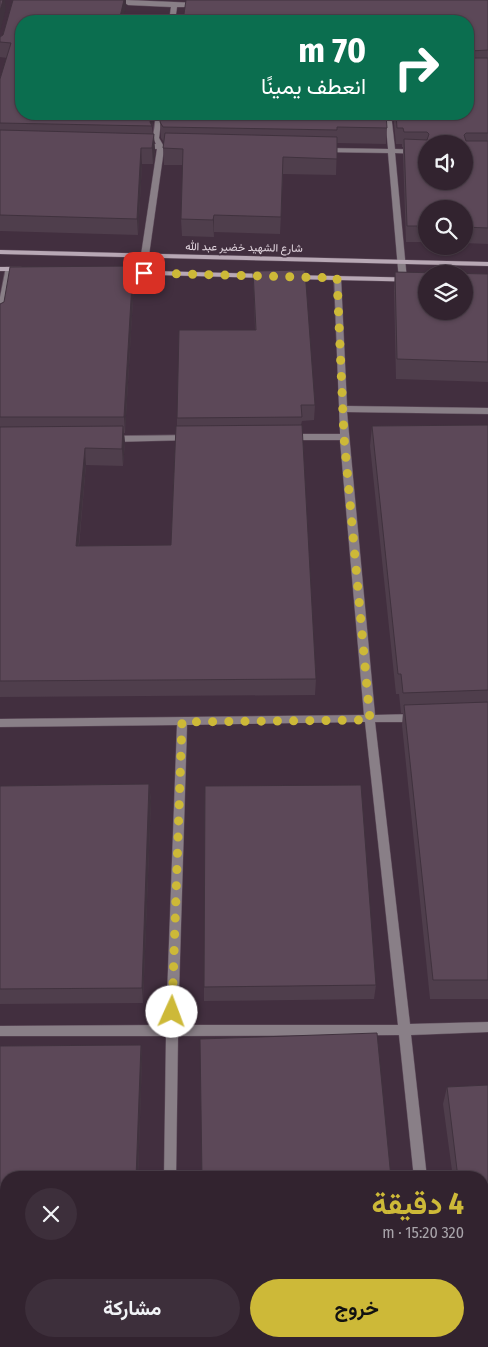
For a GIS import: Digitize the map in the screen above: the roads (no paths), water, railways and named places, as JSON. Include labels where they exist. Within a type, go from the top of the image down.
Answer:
[{"type":"main road","name":"شارع الشهيد خضير عبد الله","points":[[0,252],[488,264]]},
{"type":"main road","points":[[4,269],[29,270]]},
{"type":"main road","points":[[108,272],[277,277]]},
{"type":"main road","points":[[287,277],[418,280]]},
{"type":"street","points":[[119,2],[202,6]]},
{"type":"street","points":[[173,15],[174,5]]},
{"type":"street","points":[[145,255],[161,147],[156,138],[158,120]]},
{"type":"street","points":[[389,120],[393,150],[403,280]]},
{"type":"street","points":[[132,146],[180,147]]},
{"type":"street","points":[[316,149],[418,152]]},
{"type":"street","points":[[0,318],[4,269]]},
{"type":"street","points":[[337,278],[344,437],[370,720],[420,1171]]},
{"type":"street","points":[[342,409],[488,411]]},
{"type":"street","points":[[285,437],[344,437]]},
{"type":"street","points":[[98,439],[196,438]]},
{"type":"street","points":[[0,723],[429,718]]},
{"type":"street","points":[[170,1171],[172,1031],[182,722]]},
{"type":"street","points":[[0,1031],[404,1030],[488,1027]]}]
